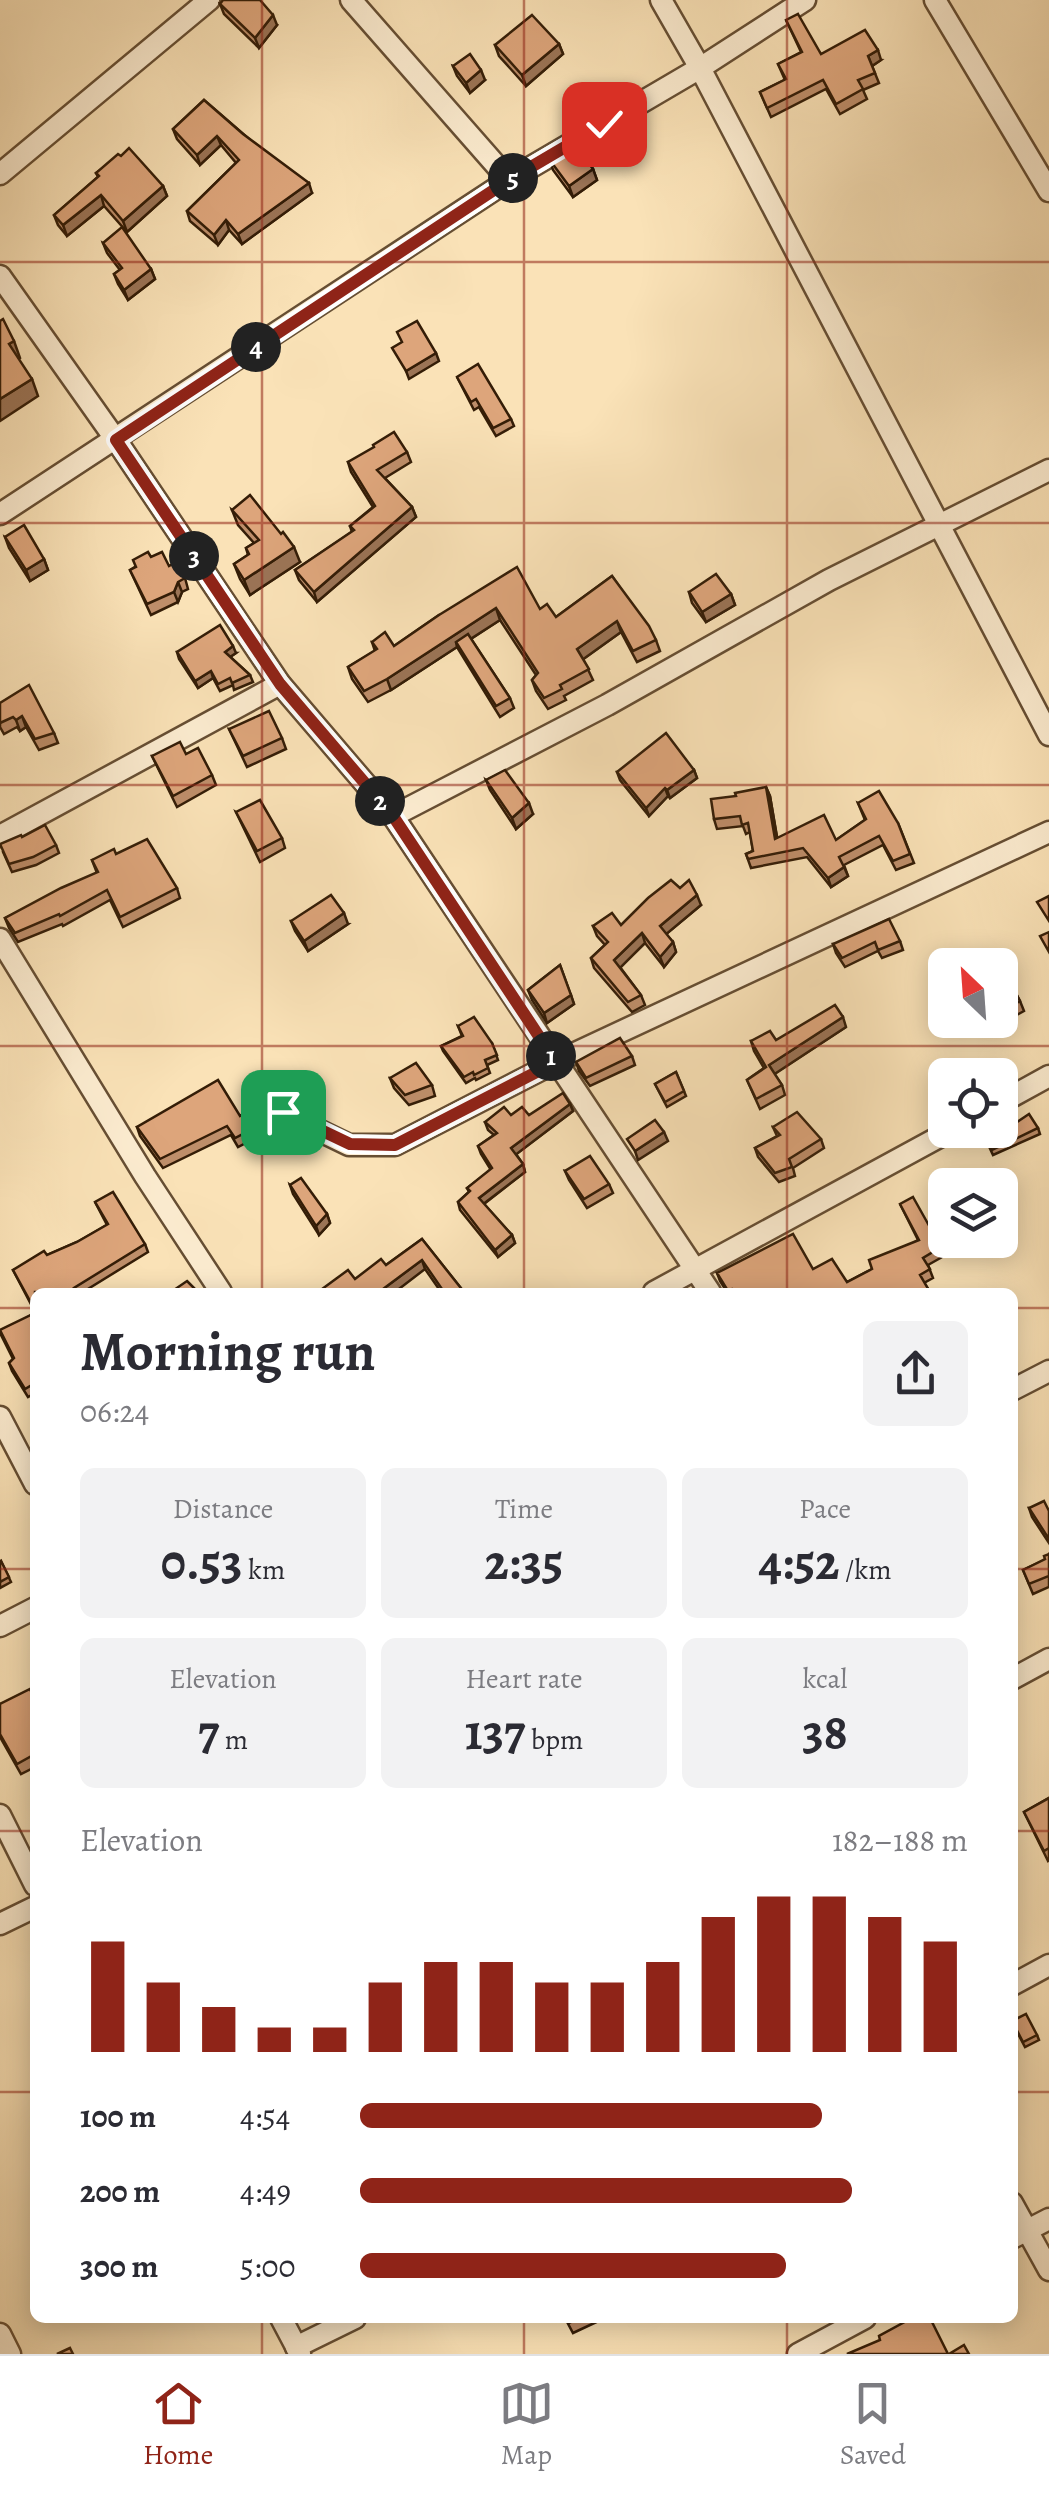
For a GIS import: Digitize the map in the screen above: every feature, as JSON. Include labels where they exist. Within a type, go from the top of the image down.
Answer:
[{"type":"street","points":[[0,174],[209,0]]},
{"type":"street","points":[[351,0],[509,180]]},
{"type":"street","points":[[661,0],[1049,735]]},
{"type":"street","points":[[0,514],[509,180],[700,68],[805,0]]},
{"type":"street","points":[[935,0],[1049,190]]},
{"type":"street","points":[[0,276],[280,684],[393,816],[707,1288]]},
{"type":"street","points":[[393,816],[608,705],[829,580],[1049,470]]},
{"type":"street","points":[[0,836],[280,684]]},
{"type":"street","points":[[283,1112],[350,1144],[395,1145],[556,1062],[1049,832]]},
{"type":"street","points":[[0,939],[134,1159],[218,1288]]},
{"type":"street","points":[[1018,1093],[1049,1076]]},
{"type":"street","points":[[662,1288],[928,1143]]},
{"type":"street","points":[[1018,1387],[1049,1370]]},
{"type":"street","points":[[0,1416],[30,1474]]},
{"type":"street","points":[[0,1626],[30,1611]]},
{"type":"street","points":[[1018,1676],[1049,1659]]},
{"type":"street","points":[[0,1815],[30,1875]]},
{"type":"street","points":[[0,1924],[30,1909]]},
{"type":"street","points":[[1018,1982],[1049,1964]]},
{"type":"street","points":[[1049,2218],[1020,2234],[1049,2270]]},
{"type":"street","points":[[284,2323],[298,2350],[345,2323]]},
{"type":"street","points":[[798,2354],[856,2323]]},
{"type":"street","points":[[0,2334],[10,2354]]},
{"type":"building","points":[[223,0],[260,0],[273,15],[255,38],[220,4]]},
{"type":"building","points":[[798,14],[821,54],[865,30],[878,50],[868,56],[875,73],[858,80],[863,89],[836,104],[823,80],[767,108],[760,92],[786,79],[778,64],[802,52],[786,20]]},
{"type":"building","points":[[532,15],[559,44],[522,75],[495,45]]},
{"type":"building","points":[[470,54],[481,70],[466,83],[453,66]]},
{"type":"building","points":[[204,100],[309,183],[238,234],[226,220],[214,235],[187,211],[239,160],[217,136],[197,155],[173,129]]},
{"type":"building","points":[[575,145],[593,169],[569,186],[549,159]]},
{"type":"building","points":[[129,148],[163,186],[123,221],[101,195],[63,225],[54,215],[99,176],[96,173]]},
{"type":"building","points":[[122,227],[151,269],[124,290],[114,274],[122,268],[103,243]]},
{"type":"building","points":[[3,319],[14,341],[9,344],[32,379],[0,399],[0,321]]},
{"type":"building","points":[[417,321],[436,353],[406,371],[392,348],[402,342],[397,332]]},
{"type":"building","points":[[478,364],[511,419],[493,428],[457,377]]},
{"type":"building","points":[[394,432],[407,452],[377,470],[412,507],[314,592],[295,570],[354,530],[350,526],[375,506],[348,462]]},
{"type":"building","points":[[250,495],[294,547],[244,580],[234,564],[249,554],[246,548],[259,540],[232,510]]},
{"type":"building","points":[[24,525],[44,559],[26,570],[5,537]]},
{"type":"building","points":[[148,552],[151,557],[162,552],[169,566],[176,562],[185,578],[178,582],[174,592],[147,604],[130,570],[136,567],[133,560]]},
{"type":"building","points":[[517,567],[540,609],[547,604],[556,617],[612,576],[656,640],[633,651],[617,621],[577,649],[589,669],[544,698],[532,680],[538,673],[496,608],[364,691],[348,667],[377,649],[372,642],[385,632],[394,646]]},
{"type":"building","points":[[716,574],[731,594],[702,612],[689,592]]},
{"type":"building","points":[[220,625],[233,646],[225,652],[250,675],[218,684],[211,671],[195,681],[177,652]]},
{"type":"building","points":[[468,634],[510,698],[496,706],[456,642]]},
{"type":"building","points":[[29,685],[54,733],[35,739],[22,716],[0,723],[0,703]]},
{"type":"building","points":[[269,711],[282,738],[243,756],[229,729]]},
{"type":"building","points":[[666,733],[694,770],[665,788],[646,808],[617,772]]},
{"type":"building","points":[[180,742],[186,754],[198,748],[212,775],[173,796],[152,756]]},
{"type":"building","points":[[505,770],[529,803],[512,818],[486,780]]},
{"type":"building","points":[[766,787],[775,839],[824,815],[836,840],[866,819],[858,803],[879,791],[910,854],[893,861],[879,836],[839,857],[844,867],[828,878],[803,848],[748,859],[746,854],[753,851],[748,823],[742,825],[740,816],[714,819],[711,799]]},
{"type":"building","points":[[260,800],[282,838],[257,851],[236,812]]},
{"type":"building","points":[[45,825],[56,845],[9,864],[0,844]]},
{"type":"building","points":[[147,839],[177,888],[120,917],[107,890],[60,916],[15,933],[5,918],[98,872],[92,860]]},
{"type":"building","points":[[671,880],[680,888],[689,880],[697,895],[660,926],[673,942],[660,957],[642,933],[614,960],[641,995],[628,1002],[591,958],[608,942],[593,926],[612,913],[621,925]]},
{"type":"building","points":[[331,895],[344,913],[304,941],[291,921]]},
{"type":"building","points":[[1049,896],[1049,921],[1037,902]]},
{"type":"building","points":[[889,919],[900,941],[878,950],[875,942],[842,958],[833,944]]},
{"type":"building","points":[[1049,932],[1049,952],[1040,936]]},
{"type":"building","points":[[560,965],[571,995],[544,1013],[528,990]]},
{"type":"building","points":[[835,1005],[843,1017],[769,1065],[782,1085],[756,1099],[747,1080],[766,1067],[751,1041],[770,1031],[776,1040]]},
{"type":"building","points":[[474,1017],[497,1055],[485,1060],[488,1068],[464,1077],[441,1046],[463,1036],[458,1026]]},
{"type":"building","points":[[620,1038],[632,1056],[586,1078],[576,1062]]},
{"type":"building","points":[[416,1063],[432,1085],[405,1095],[390,1078]]},
{"type":"building","points":[[676,1072],[684,1091],[665,1102],[655,1084]]},
{"type":"building","points":[[218,1080],[240,1116],[248,1110],[260,1125],[235,1138],[227,1126],[160,1159],[137,1127]]},
{"type":"building","points":[[563,1093],[570,1104],[511,1148],[523,1164],[479,1198],[512,1235],[495,1250],[458,1202],[470,1191],[467,1188],[492,1168],[478,1146],[497,1133],[485,1122],[504,1107],[511,1115],[522,1107],[529,1115]]},
{"type":"building","points":[[797,1112],[821,1139],[789,1159],[792,1167],[775,1173],[755,1148],[780,1135],[773,1127]]},
{"type":"building","points":[[1029,1114],[1038,1128],[1018,1138],[1018,1121]]},
{"type":"building","points":[[655,1120],[664,1132],[635,1151],[627,1139]]},
{"type":"building","points":[[590,1156],[609,1184],[584,1199],[565,1171]]},
{"type":"building","points":[[301,1178],[327,1214],[316,1226],[290,1185]]},
{"type":"building","points":[[113,1192],[145,1244],[74,1288],[30,1288],[30,1301],[13,1270],[44,1251],[47,1255],[108,1224],[95,1202]]},
{"type":"building","points":[[913,1197],[928,1224],[928,1255],[923,1258],[930,1269],[920,1275],[928,1288],[726,1288],[717,1273],[793,1234],[813,1269],[832,1259],[847,1282],[872,1269],[869,1260],[919,1240],[900,1204]]},
{"type":"building","points":[[422,1239],[461,1288],[441,1288],[422,1260],[384,1288],[323,1288],[348,1270],[355,1279],[381,1259],[386,1265]]},
{"type":"building","points":[[30,1315],[30,1386],[25,1389],[9,1363],[14,1358],[0,1330]]},
{"type":"building","points":[[1044,1501],[1049,1511],[1049,1539],[1029,1508]]},
{"type":"building","points":[[1049,1554],[1049,1576],[1029,1584],[1023,1570]]},
{"type":"building","points":[[0,1562],[9,1577],[0,1582]]},
{"type":"building","points":[[30,1689],[30,1757],[17,1764],[0,1734],[0,1704]]},
{"type":"building","points":[[1049,1798],[1049,1848],[1044,1851],[1024,1812]]},
{"type":"building","points":[[1026,2014],[1037,2035],[1023,2042],[1018,2018]]},
{"type":"building","points":[[903,2323],[932,2323],[948,2354],[847,2354],[880,2340],[879,2336]]},
{"type":"building","points":[[964,2345],[969,2354],[949,2354]]},
{"type":"route","points":[[283,1112],[350,1144],[395,1145],[556,1062],[393,816],[280,684],[116,440],[509,180],[604,124]]}]
